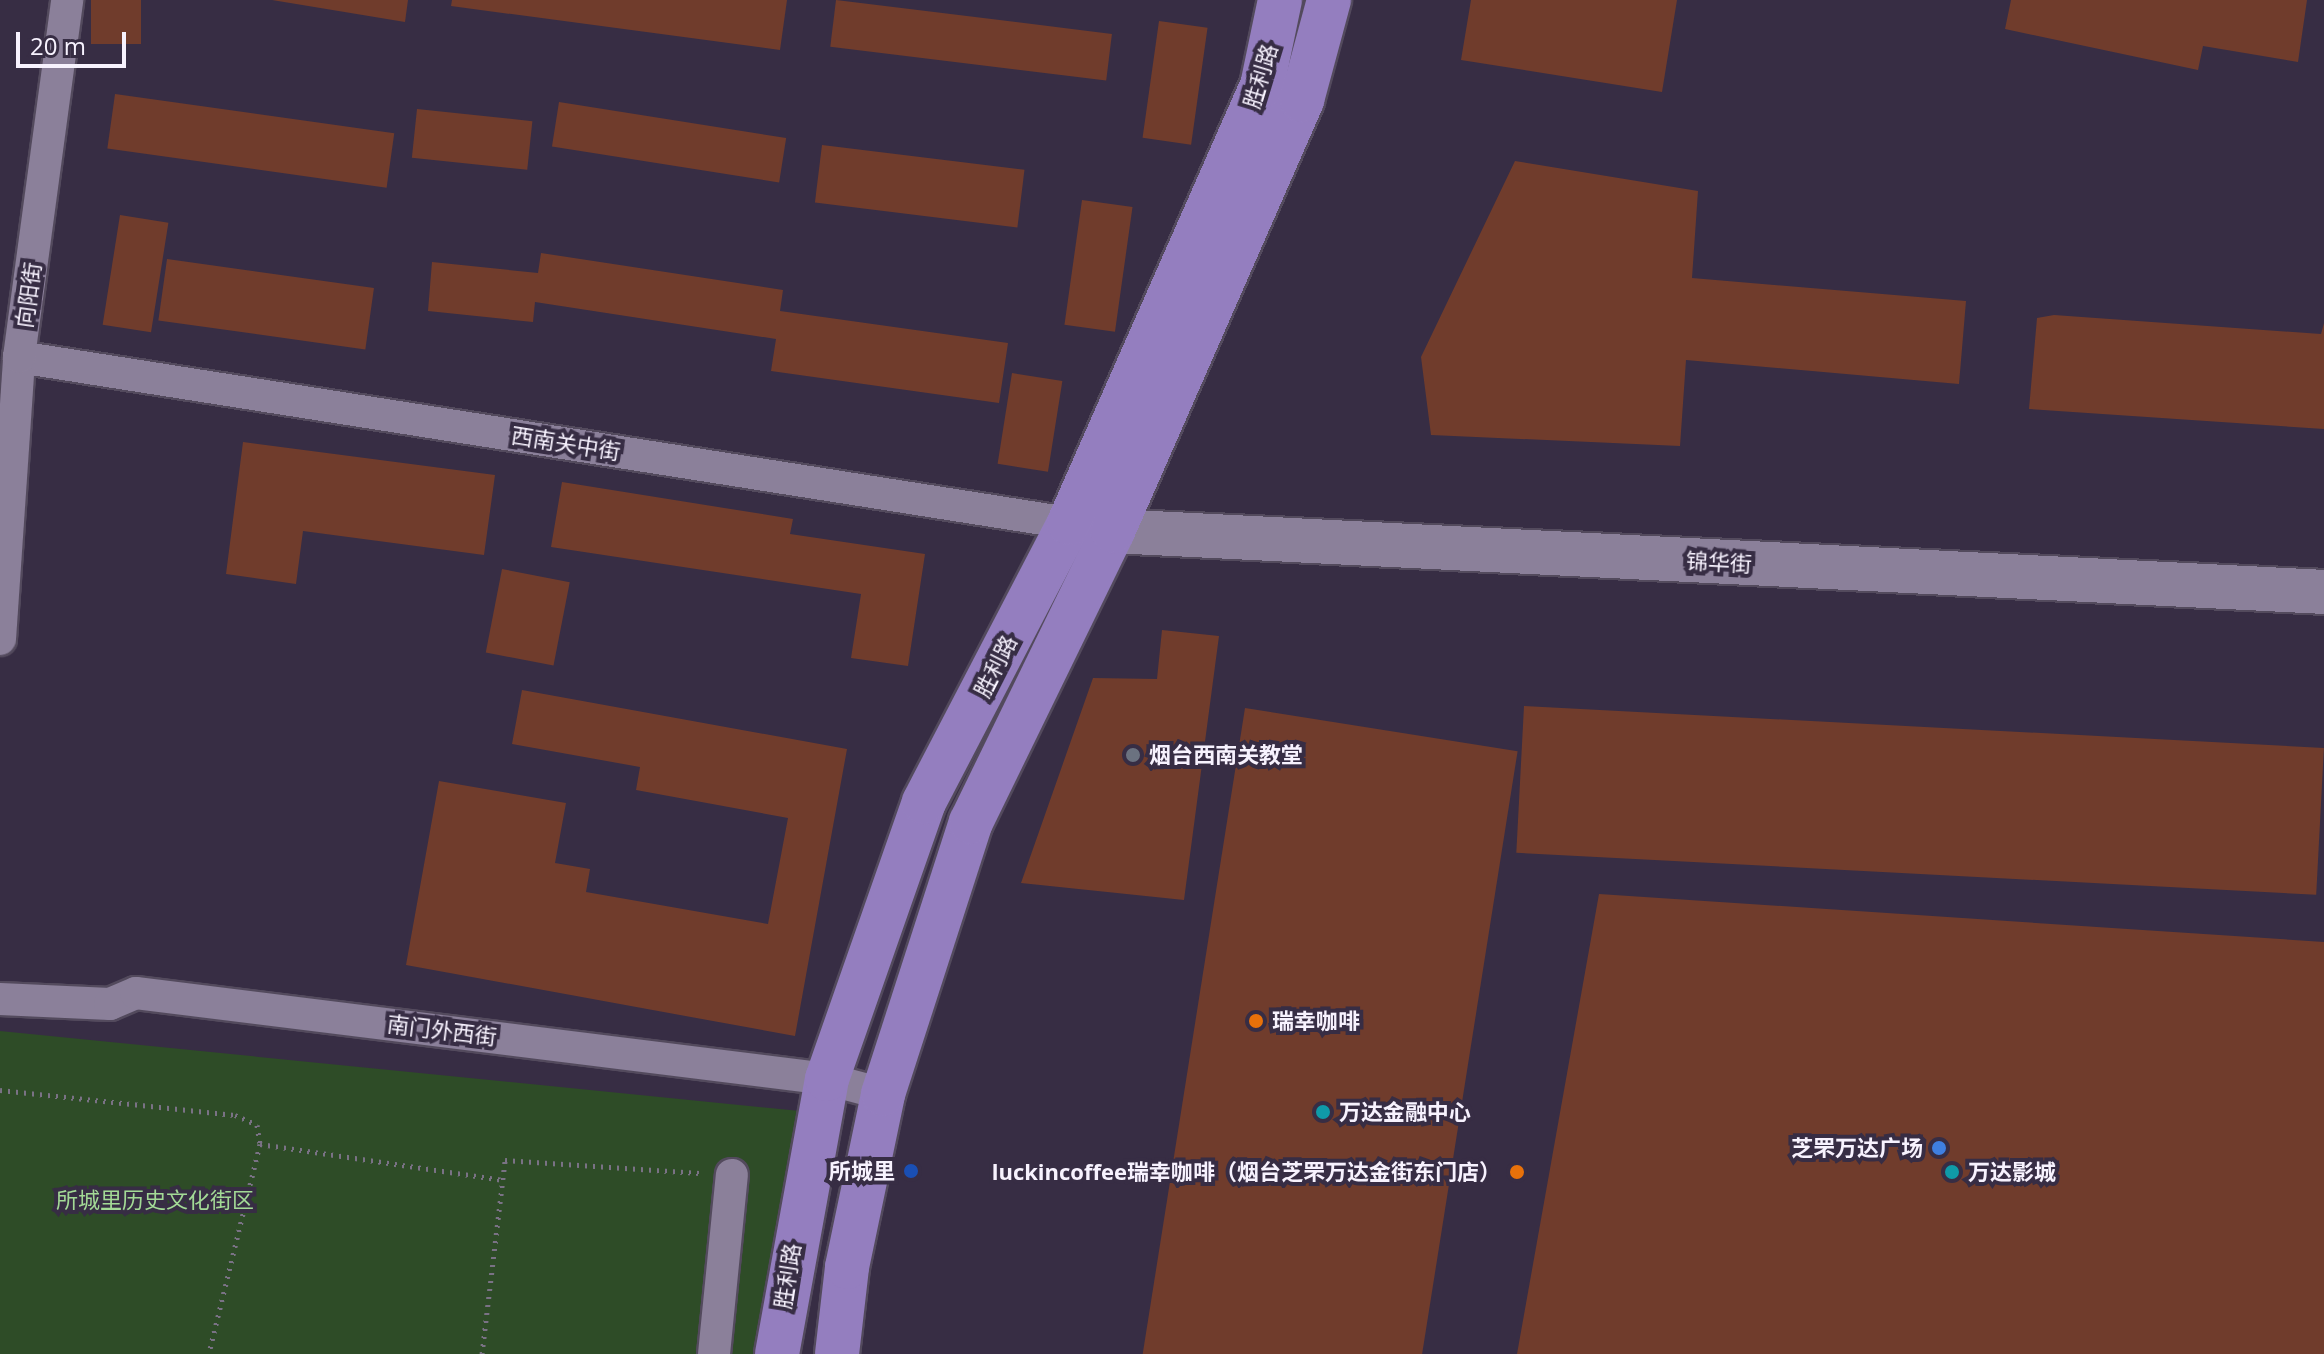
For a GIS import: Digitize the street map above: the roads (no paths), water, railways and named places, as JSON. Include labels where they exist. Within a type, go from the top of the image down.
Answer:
[{"type":"main road","name":"胜利路","points":[[777,1354],[827,1079],[924,802],[1069,523],[1262,86],[1280,0]]},
{"type":"main road","name":"胜利路","points":[[837,1354],[883,1094],[971,822],[1113,531],[1302,100],[1329,0]]},
{"type":"street","name":"向阳街","points":[[0,639],[19,357],[67,0]]},
{"type":"street","name":"西南关中街","points":[[19,357],[1113,531]]},
{"type":"street","name":"锦华街","points":[[1113,531],[2324,592]]},
{"type":"street","name":"南门外西街","points":[[0,999],[110,1004],[136,993],[827,1079],[883,1094]]},
{"type":"street","points":[[714,1354],[732,1175]]},
{"type":"place","name":"烟台西南关教堂","points":[[1133,755]]},
{"type":"place","name":"瑞幸咖啡","points":[[1256,1021]]},
{"type":"place","name":"万达金融中心","points":[[1323,1112]]},
{"type":"place","name":"芝罘万达广场","points":[[1939,1148]]},
{"type":"place","name":"所城里","points":[[911,1171]]},
{"type":"place","name":"luckincoffee瑞幸咖啡（烟台芝罘万达金街东门店）","points":[[1517,1172]]},
{"type":"place","name":"万达影城","points":[[1952,1172]]},
{"type":"park label","name":"所城里历史文化街区","points":[[155,1200]]}]
